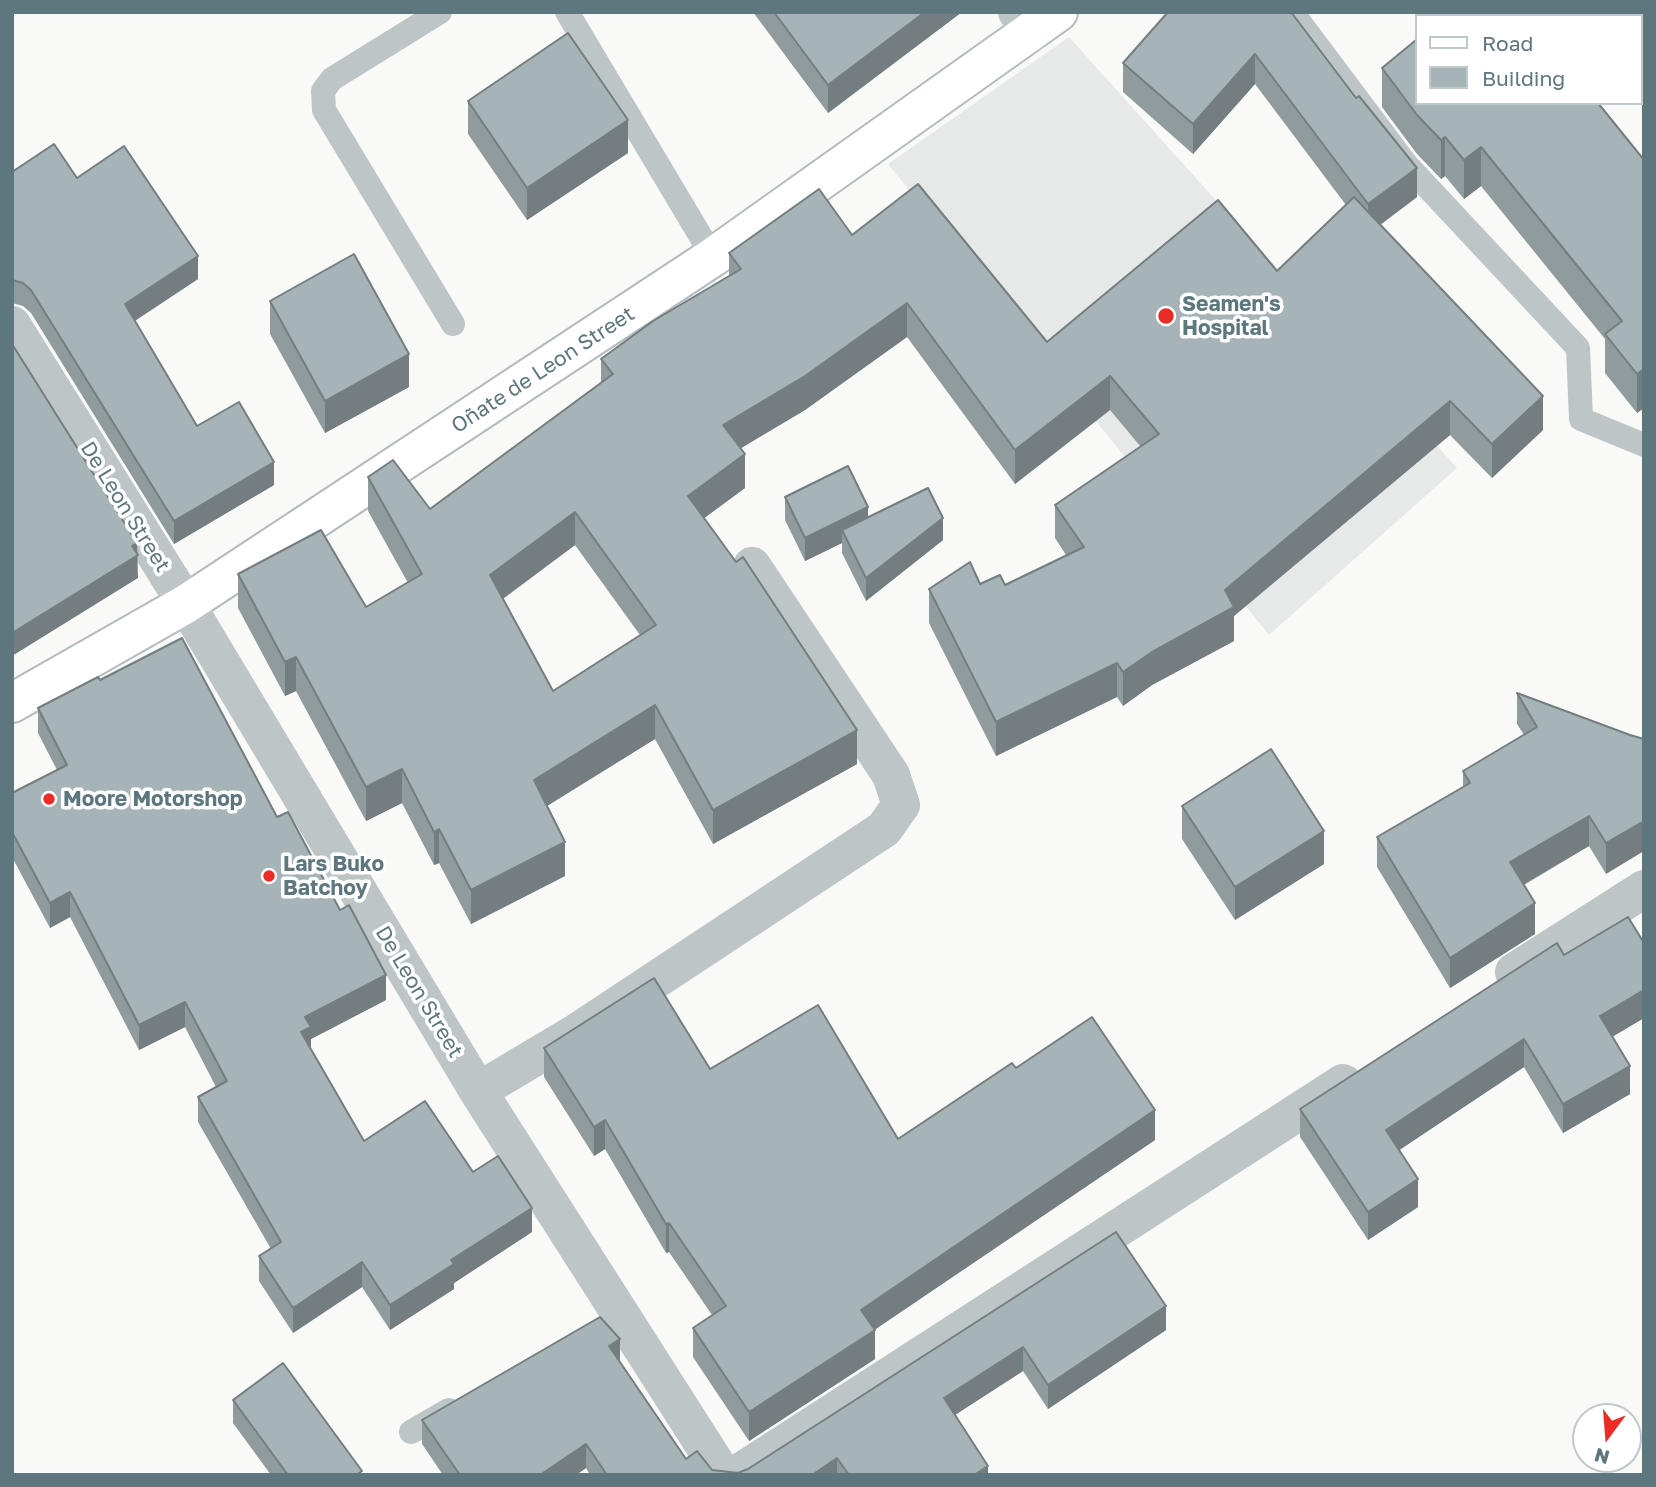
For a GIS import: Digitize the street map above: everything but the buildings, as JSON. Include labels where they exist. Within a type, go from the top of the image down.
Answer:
[{"type":"main road","name":"Oñate de Leon Street","points":[[12,703],[186,604],[713,257],[1036,19]]},
{"type":"street","name":"De Leon Street","points":[[12,325],[186,604],[478,1091],[608,1319],[723,1475]]},
{"type":"street","points":[[478,1091],[574,1034],[884,829],[901,805],[891,775],[752,566]]},
{"type":"street","points":[[1490,988],[1644,889]]},
{"type":"street","points":[[736,1475],[1374,1062]]},
{"type":"lane","points":[[440,12],[332,79],[323,91],[324,110],[453,324]]},
{"type":"lane","points":[[567,12],[713,257]]},
{"type":"lane","points":[[1292,12],[1406,164],[1578,348],[1581,419],[1644,445]]},
{"type":"lane","points":[[411,1432],[469,1399]]},
{"type":"shaded area","name":"Seamen's Hospital","points":[[1069,37],[1457,468],[1269,635],[888,164]]},
{"type":"place","name":"Seamen's Hospital","points":[[1166,316]]},
{"type":"place","name":"Moore Motorshop","points":[[49,799]]},
{"type":"place","name":"Lars Buko Batchoy","points":[[269,876]]}]
